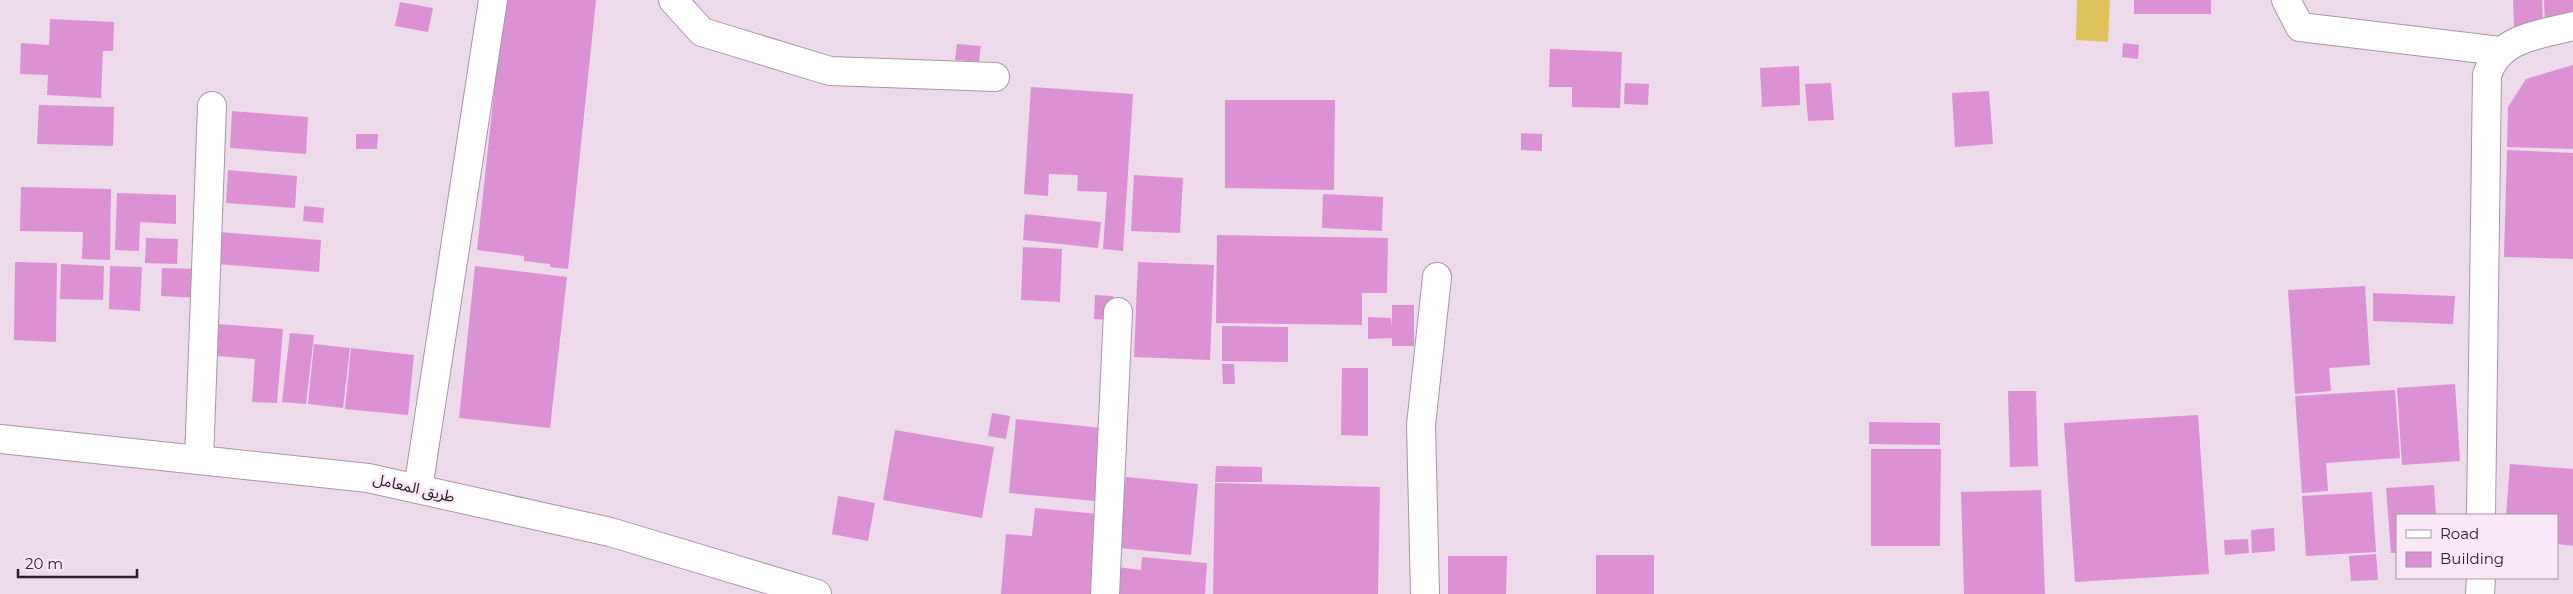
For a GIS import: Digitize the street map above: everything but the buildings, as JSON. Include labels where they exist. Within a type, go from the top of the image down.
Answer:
[{"type":"street","points":[[418,490],[493,0]]},
{"type":"street","points":[[673,0],[702,32],[830,71],[995,77]]},
{"type":"street","points":[[2286,0],[2300,27],[2500,51]]},
{"type":"street","points":[[2481,514],[2486,87],[2491,62],[2500,51],[2511,43],[2573,26]]},
{"type":"street","points":[[199,460],[212,106]]},
{"type":"street","points":[[1425,594],[1422,425],[1437,277]]},
{"type":"street","points":[[1105,594],[1118,312]]},
{"type":"street","name":"طريق المعامل","points":[[0,439],[368,478],[610,532],[817,594]]},
{"type":"street","points":[[2480,594],[2481,579]]},
{"type":"shaded area","points":[[2077,0],[2110,0],[2108,42],[2076,40]]}]
